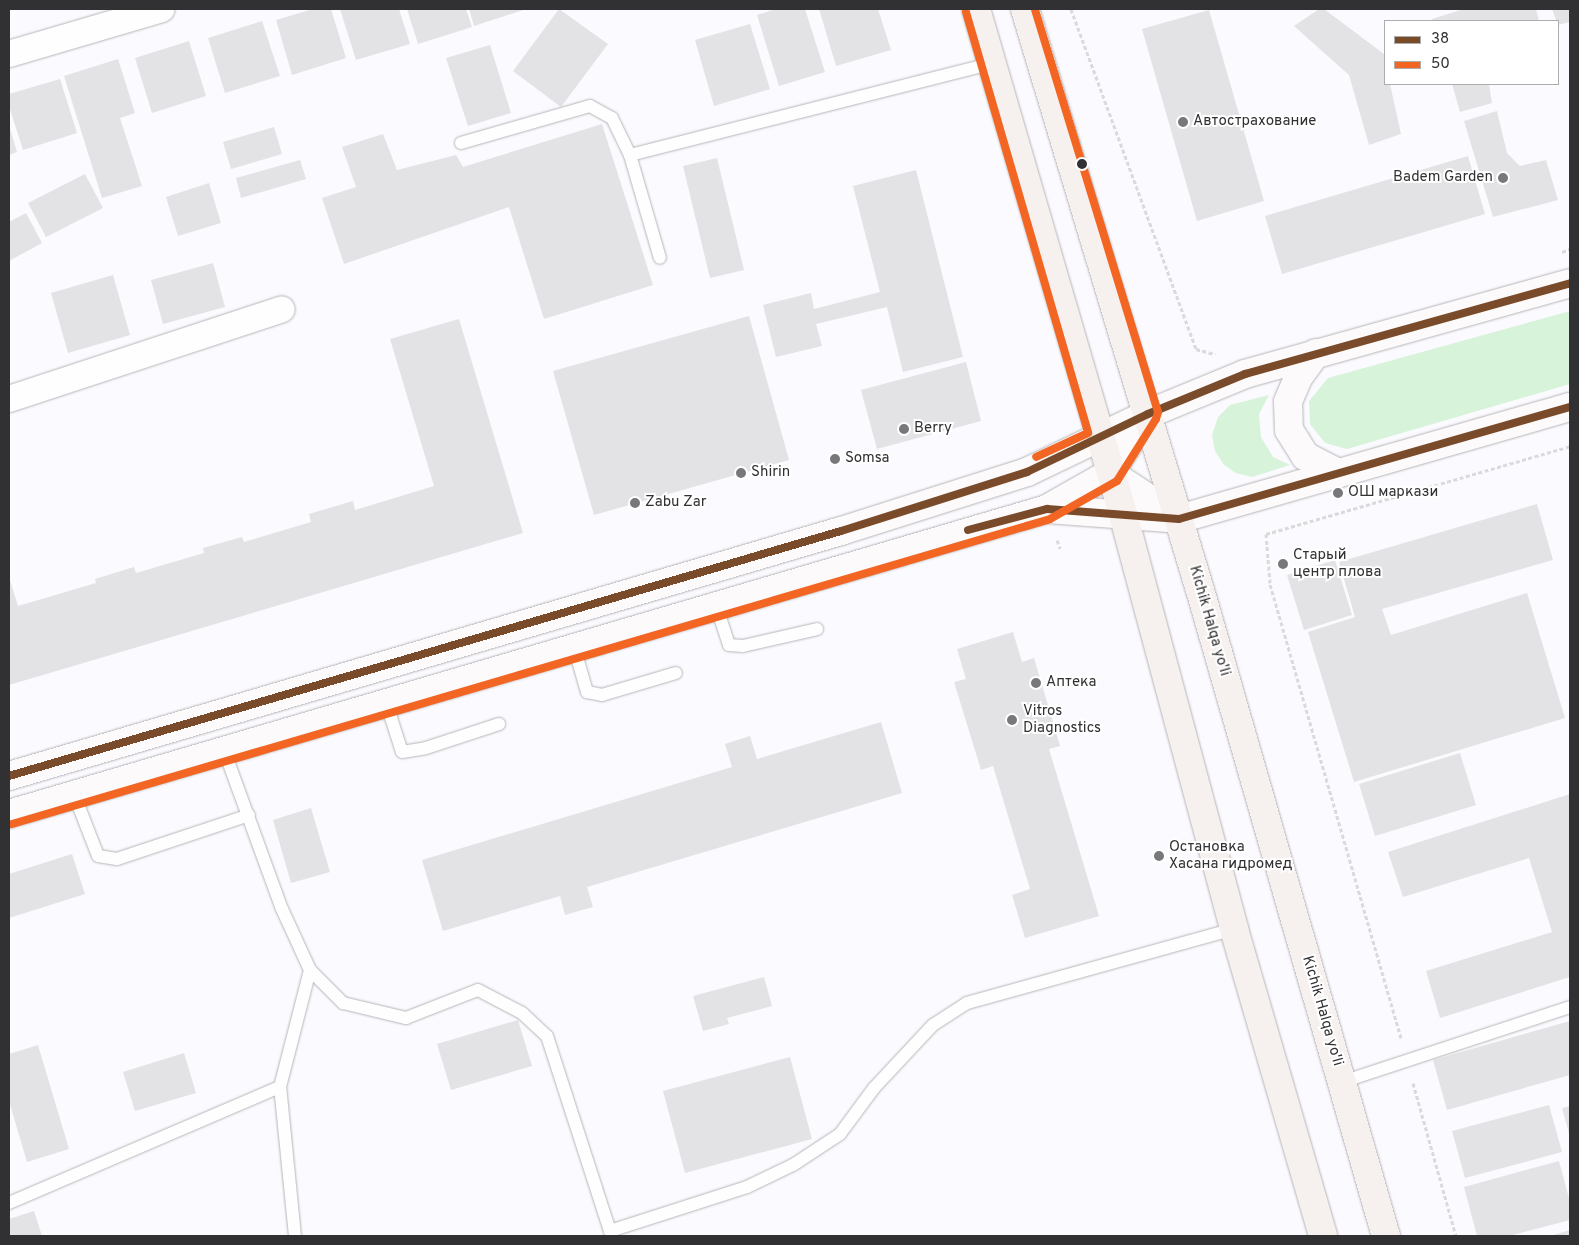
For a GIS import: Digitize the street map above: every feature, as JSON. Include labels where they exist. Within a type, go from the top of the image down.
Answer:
[{"type":"highway","points":[[976,9],[1123,514],[1234,929],[1323,1236]]},
{"type":"highway","name":"Kichik Halqa yo'li","points":[[1025,9],[1179,519],[1386,1236]]},
{"type":"main road","points":[[9,776],[841,531],[1027,472],[1148,414],[1245,374],[1570,283]]},
{"type":"main road","points":[[1316,353],[1298,378],[1288,402],[1289,430],[1305,456],[1339,473]]},
{"type":"main road","points":[[1046,509],[1179,519],[1570,407]]},
{"type":"main road","points":[[9,814],[716,604],[1046,509],[1110,473],[1148,414]]},
{"type":"main road","points":[[1110,473],[1179,519]]},
{"type":"street","points":[[9,54],[162,9]]},
{"type":"street","points":[[9,399],[282,309]]},
{"type":"lane","points":[[630,155],[993,63]]},
{"type":"lane","points":[[461,143],[590,106],[612,118],[630,155],[660,258]]},
{"type":"lane","points":[[716,604],[729,645],[743,646],[817,629]]},
{"type":"lane","points":[[574,647],[587,692],[602,695],[676,672]]},
{"type":"lane","points":[[386,702],[402,752],[426,748],[499,724]]},
{"type":"lane","points":[[224,750],[282,909],[310,970],[343,1003],[406,1018],[478,990],[522,1013],[547,1036],[611,1234],[747,1188],[793,1165],[840,1134],[874,1088],[933,1025],[967,1003],[1234,929]]},
{"type":"lane","points":[[74,794],[98,856],[117,859],[249,815]]},
{"type":"lane","points":[[295,1236],[280,1087],[310,970]]},
{"type":"lane","points":[[1342,1082],[1407,1059],[1570,1007]]},
{"type":"lane","points":[[9,1203],[280,1087]]},
{"type":"path","points":[[1071,9],[1196,349],[1214,354]]},
{"type":"path","points":[[1456,1236],[1270,582],[1266,534],[1570,446]]},
{"type":"green space","points":[[1570,311],[1570,384],[1347,449],[1325,443],[1310,424],[1309,401],[1328,378]]},
{"type":"green space","points":[[1269,395],[1259,414],[1261,437],[1273,457],[1290,465],[1252,477],[1236,473],[1224,465],[1215,451],[1212,435],[1218,417],[1230,405]]},
{"type":"building","points":[[313,9],[331,9],[346,58],[292,75],[276,20]]},
{"type":"building","points":[[340,9],[399,9],[410,44],[356,60]]},
{"type":"building","points":[[407,9],[466,9],[472,27],[418,44]]},
{"type":"building","points":[[469,9],[526,9],[474,26]]},
{"type":"building","points":[[559,9],[608,44],[561,107],[513,71]]},
{"type":"building","points":[[776,9],[805,9],[825,72],[779,86],[757,15]]},
{"type":"building","points":[[819,9],[878,9],[891,50],[836,66]]},
{"type":"building","points":[[1319,9],[1324,9],[1384,54],[1384,85],[1390,85],[1401,134],[1369,145],[1349,75],[1294,26]]},
{"type":"building","points":[[1464,9],[1536,9],[1539,20],[1432,20]]},
{"type":"building","points":[[1552,9],[1570,9],[1570,22],[1559,25],[1559,20],[1556,20]]},
{"type":"building","points":[[1209,10],[1264,201],[1197,221],[1142,29]]},
{"type":"building","points":[[262,21],[280,76],[225,93],[208,38]]},
{"type":"building","points":[[750,24],[770,89],[714,106],[695,40]]},
{"type":"building","points":[[189,41],[206,96],[152,113],[135,58]]},
{"type":"building","points":[[490,45],[511,113],[468,126],[446,58]]},
{"type":"building","points":[[118,59],[135,113],[120,118],[142,186],[102,198],[64,76]]},
{"type":"building","points":[[60,79],[77,133],[23,150],[9,106],[9,94]]},
{"type":"building","points":[[1452,85],[1489,85],[1492,103],[1460,112]]},
{"type":"building","points":[[1497,111],[1507,153],[1520,166],[1546,160],[1558,200],[1493,217],[1464,121]]},
{"type":"building","points":[[602,124],[653,285],[544,319],[509,207],[344,264],[322,198],[356,187],[342,147],[383,134],[397,170],[456,155],[463,167]]},
{"type":"building","points":[[9,125],[17,152],[9,155]]},
{"type":"building","points":[[274,127],[282,154],[231,169],[223,142]]},
{"type":"building","points":[[1468,156],[1485,214],[1282,274],[1265,216]]},
{"type":"building","points":[[717,158],[744,270],[710,278],[683,166]]},
{"type":"building","points":[[300,160],[306,179],[241,198],[236,178]]},
{"type":"building","points":[[916,170],[963,357],[903,372],[887,307],[816,324],[822,346],[776,357],[763,305],[811,293],[814,309],[880,292],[853,186]]},
{"type":"building","points":[[85,174],[103,208],[46,237],[28,203]]},
{"type":"building","points":[[209,183],[221,223],[178,236],[166,197]]},
{"type":"building","points":[[26,213],[42,243],[9,261],[9,222]]},
{"type":"building","points":[[213,263],[225,307],[163,324],[151,280]]},
{"type":"building","points":[[113,275],[130,335],[68,353],[51,293]]},
{"type":"building","points":[[749,316],[789,460],[594,515],[553,371]]},
{"type":"building","points":[[459,319],[523,533],[9,685],[9,577],[18,606],[96,583],[95,579],[134,567],[136,573],[204,553],[203,548],[242,537],[244,542],[311,522],[309,514],[353,501],[355,510],[434,486],[390,339]]},
{"type":"building","points":[[966,362],[981,421],[877,449],[861,390]]},
{"type":"building","points":[[1537,504],[1553,560],[1382,609],[1391,635],[1527,593],[1565,718],[1354,782],[1308,632],[1355,617],[1339,562]]},
{"type":"building","points":[[1335,560],[1352,615],[1304,630],[1287,575]]},
{"type":"building","points":[[1013,632],[1022,662],[1034,658],[1060,746],[1049,749],[1099,916],[1025,938],[1012,895],[1030,889],[993,766],[981,770],[954,682],[966,679],[957,649]]},
{"type":"building","points":[[881,722],[902,793],[587,887],[593,907],[565,915],[560,896],[443,931],[422,860],[732,767],[725,744],[750,736],[757,759]]},
{"type":"building","points":[[1460,753],[1476,805],[1375,836],[1359,784]]},
{"type":"building","points":[[1570,794],[1570,977],[1440,1018],[1426,971],[1552,932],[1529,858],[1403,897],[1388,852]]},
{"type":"building","points":[[311,808],[330,872],[291,883],[273,820]]},
{"type":"building","points":[[72,854],[85,894],[9,918],[9,874]]},
{"type":"building","points":[[764,977],[772,1006],[727,1018],[729,1024],[703,1031],[693,996]]},
{"type":"building","points":[[518,1020],[532,1066],[451,1090],[437,1044]]},
{"type":"building","points":[[1570,1021],[1570,1075],[1447,1110],[1433,1060]]},
{"type":"building","points":[[38,1045],[69,1149],[27,1162],[9,1101],[9,1054]]},
{"type":"building","points":[[184,1053],[196,1093],[135,1111],[123,1072]]},
{"type":"building","points":[[790,1057],[812,1139],[685,1173],[663,1091]]},
{"type":"building","points":[[1549,1105],[1562,1152],[1465,1178],[1452,1131]]},
{"type":"building","points":[[1570,1106],[1570,1137],[1562,1108]]},
{"type":"building","points":[[1559,1161],[1570,1202],[1570,1220],[1509,1236],[1477,1236],[1464,1187]]},
{"type":"building","points":[[34,1211],[42,1236],[9,1236],[9,1219]]},
{"type":"building","points":[[1570,1230],[1570,1236],[1550,1236]]},
{"type":"transit line","name":"50","points":[[12,824],[1050,519],[1117,481],[1156,419],[1158,412],[1035,9]]},
{"type":"transit line","name":"50","points":[[966,12],[1088,433],[1036,457]]},
{"type":"transit line","name":"38","points":[[9,776],[841,531],[1027,472],[1148,414],[1245,374],[1570,283]]},
{"type":"transit line","name":"38","points":[[968,530],[1047,509],[1179,519],[1570,407]]},
{"type":"place","name":"Автострахование","points":[[1183,122]]},
{"type":"place","name":"Badem Garden","points":[[1503,178]]},
{"type":"place","name":"Berry","points":[[904,429]]},
{"type":"place","name":"Somsa","points":[[835,459]]},
{"type":"place","name":"Shirin","points":[[741,473]]},
{"type":"place","name":"ОШ маркази","points":[[1338,493]]},
{"type":"place","name":"Zabu Zar","points":[[635,503]]},
{"type":"place","name":"Старый центр плова","points":[[1283,564]]},
{"type":"place","name":"Аптека","points":[[1036,683]]},
{"type":"place","name":"Vitros Diagnostics","points":[[1012,720]]},
{"type":"place","name":"Остановка Хасана гидромед","points":[[1159,856]]}]
